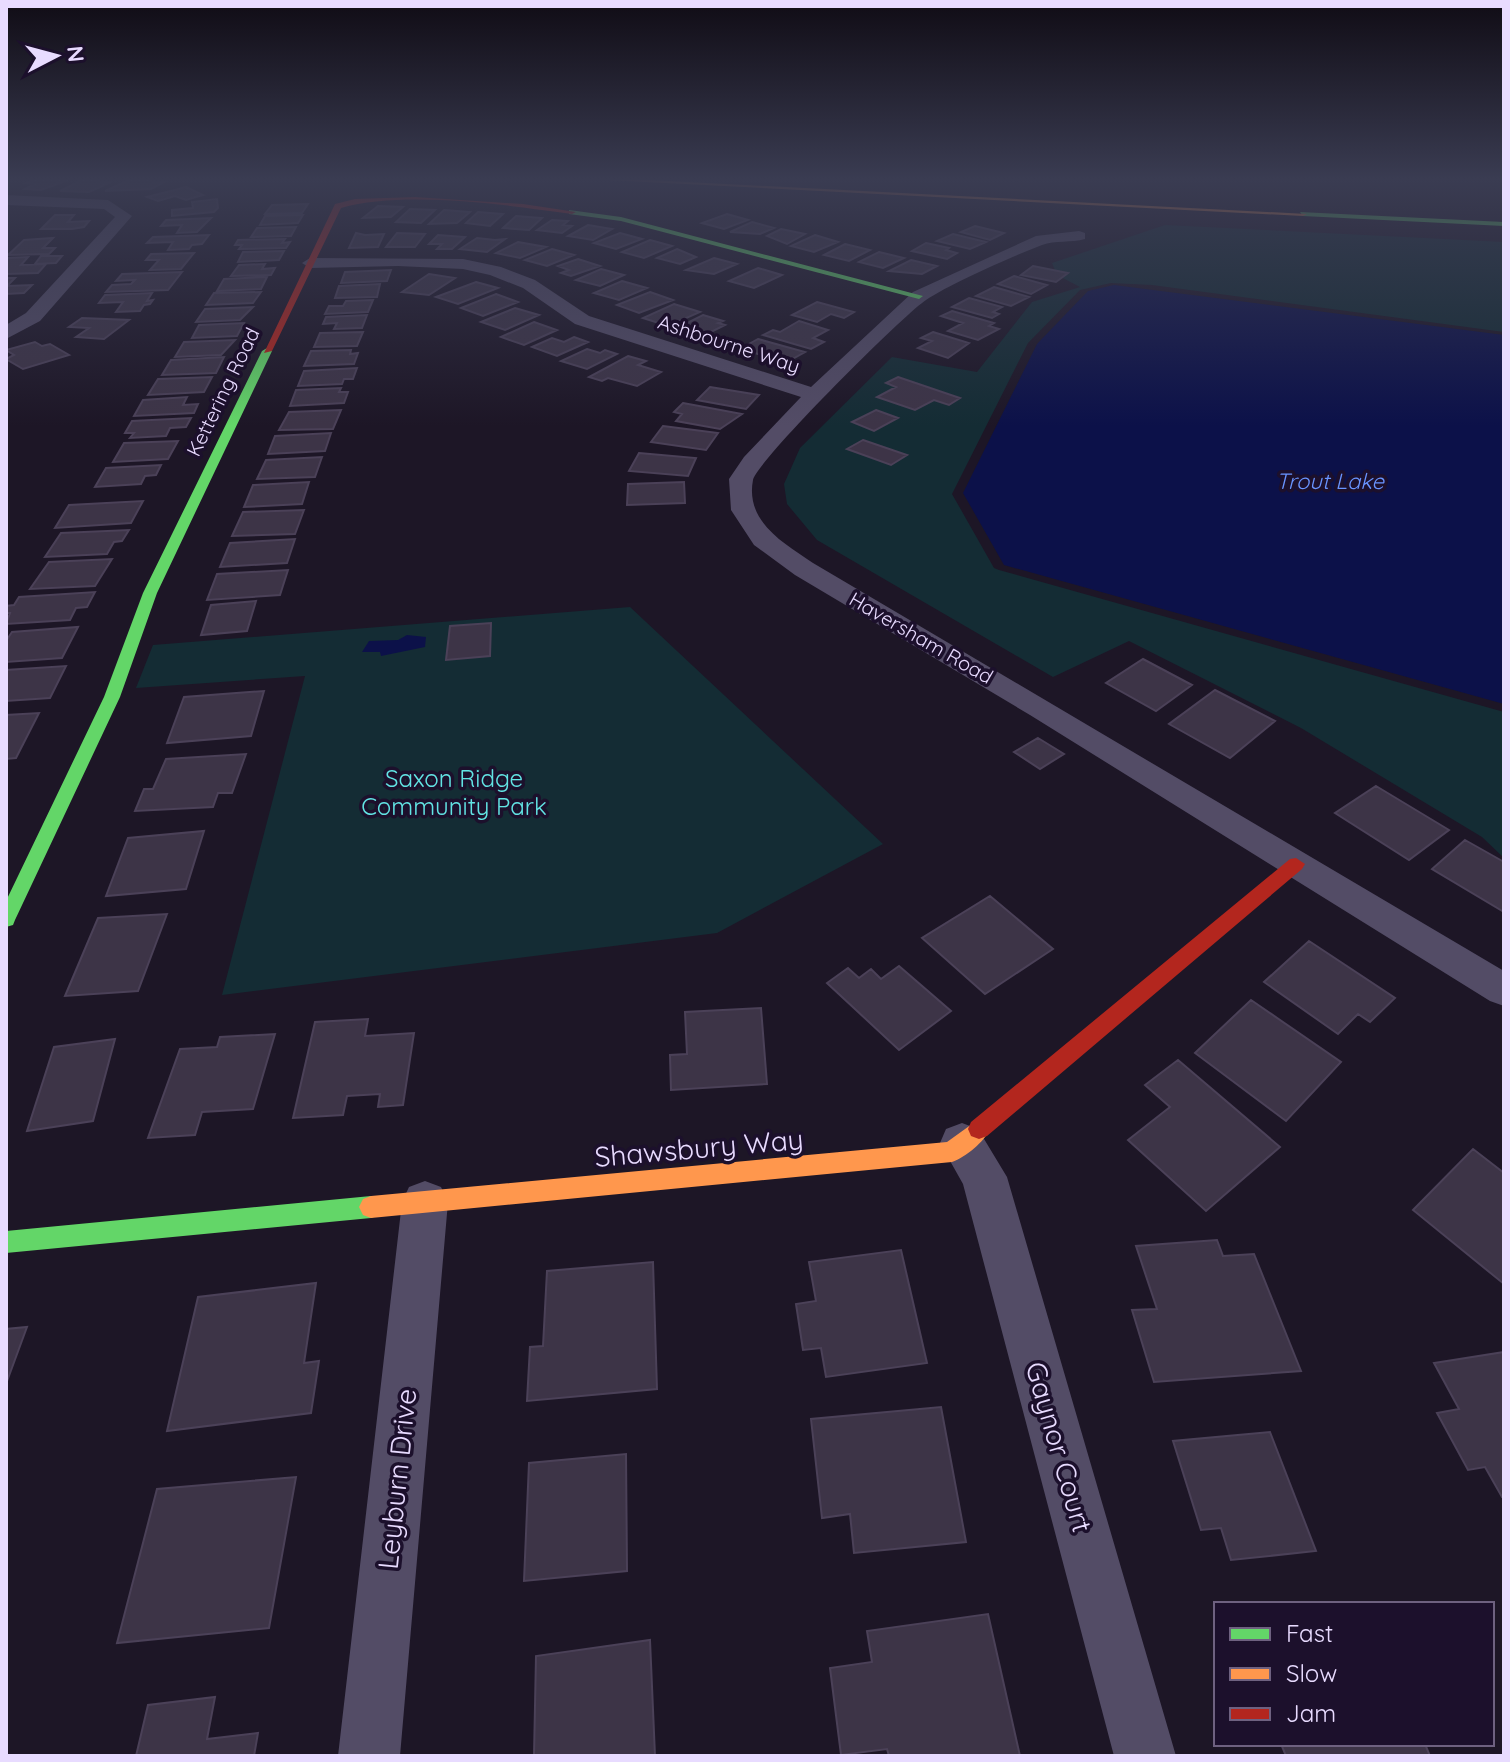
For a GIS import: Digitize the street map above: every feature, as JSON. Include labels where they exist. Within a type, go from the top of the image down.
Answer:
[{"type":"main road","name":"Kettering Road","points":[[788,262],[919,296]]},
{"type":"main road","name":"Kettering Road","points":[[6,920],[112,697],[150,593],[310,263]]},
{"type":"main road","name":"Shawsbury Way","points":[[6,1242],[952,1152],[1296,864]]},
{"type":"street","points":[[6,333],[33,317],[82,262]]},
{"type":"street","name":"Ashbourne Way","points":[[310,263],[344,262]]},
{"type":"street","name":"Ashbourne Way","points":[[425,262],[463,264],[495,271],[529,284],[582,320],[815,395]]},
{"type":"street","name":"Haversham Road","points":[[992,262],[919,296],[815,395],[752,462],[741,479],[743,510],[763,540],[804,569],[1504,990]]},
{"type":"street","name":"Gaynor Court","points":[[962,1143],[984,1177],[1145,1756]]},
{"type":"street","name":"Leyburn Drive","points":[[369,1756],[425,1202]]},
{"type":"green space","points":[[1504,262],[1504,332],[1152,285],[1111,283],[1080,290],[1028,343],[952,494],[994,568],[999,570],[1504,712],[1504,858],[1482,837],[1301,728],[1129,641],[1053,677],[817,540],[787,504],[784,484],[800,448],[892,357],[977,372],[1032,302],[1080,287],[1057,275],[1052,263]]},
{"type":"green space","name":"Saxon Ridge Community Park","points":[[630,607],[883,844],[717,933],[222,995],[305,676],[136,688],[153,645]]},
{"type":"water","name":"Trout Lake","points":[[1114,285],[1504,335],[1504,704],[1004,565],[963,493],[1037,344],[1088,291]]},
{"type":"water","points":[[407,635],[426,637],[425,647],[381,656],[380,652],[362,652],[369,641],[398,640]]},
{"type":"building","points":[[6,262],[46,264],[38,273],[6,274]]},
{"type":"building","points":[[157,262],[187,262],[181,269],[150,270]]},
{"type":"building","points":[[533,262],[556,262],[547,266]]},
{"type":"building","points":[[569,262],[588,262],[600,266],[571,276],[561,273],[569,270],[558,266]]},
{"type":"building","points":[[704,262],[737,264],[714,274],[686,270]]},
{"type":"building","points":[[860,262],[895,262],[883,268]]},
{"type":"building","points":[[907,262],[937,266],[922,274],[889,271]]},
{"type":"building","points":[[265,264],[262,269],[275,268],[271,275],[231,276],[239,265]]},
{"type":"building","points":[[1033,266],[1068,273],[1056,282],[1021,275]]},
{"type":"building","points":[[758,268],[782,275],[754,288],[729,281]]},
{"type":"building","points":[[601,269],[624,275],[600,286],[576,280]]},
{"type":"building","points":[[391,270],[387,281],[341,283],[345,272]]},
{"type":"building","points":[[182,272],[168,290],[106,292],[112,285],[131,284],[135,280],[116,281],[122,274]]},
{"type":"building","points":[[429,274],[455,278],[429,295],[402,292]]},
{"type":"building","points":[[1014,276],[1047,285],[1031,294],[998,284]]},
{"type":"building","points":[[267,277],[261,289],[217,291],[224,279]]},
{"type":"building","points":[[6,278],[15,278],[7,286],[32,285],[24,293],[6,294]]},
{"type":"building","points":[[622,281],[647,288],[619,300],[594,293]]},
{"type":"building","points":[[476,282],[498,288],[458,304],[436,297]]},
{"type":"building","points":[[380,284],[377,297],[335,298],[339,286]]},
{"type":"building","points":[[994,287],[1029,297],[1011,306],[976,296]]},
{"type":"building","points":[[261,292],[253,303],[206,305],[214,293]]},
{"type":"building","points":[[650,292],[673,300],[639,313],[617,305]]},
{"type":"building","points":[[152,293],[147,301],[153,300],[140,311],[116,312],[123,302],[99,303],[105,295]]},
{"type":"building","points":[[496,294],[518,302],[483,316],[461,308]]},
{"type":"building","points":[[969,298],[1002,307],[993,312],[999,314],[992,318],[952,307]]},
{"type":"building","points":[[373,300],[368,312],[325,314],[329,306],[343,306],[346,301]]},
{"type":"building","points":[[817,302],[854,312],[844,318],[831,314],[817,322],[792,315]]},
{"type":"building","points":[[674,304],[700,312],[668,326],[643,318]]},
{"type":"building","points":[[253,307],[240,320],[196,322],[205,309]]},
{"type":"building","points":[[515,308],[539,315],[505,330],[481,322]]},
{"type":"building","points":[[952,311],[994,323],[989,326],[999,329],[978,340],[948,331],[963,323],[941,316]]},
{"type":"building","points":[[367,315],[362,328],[334,329],[337,323],[323,324],[326,317]]},
{"type":"building","points":[[703,315],[723,321],[718,323],[725,325],[701,337],[675,329]]},
{"type":"building","points":[[82,318],[129,320],[104,339],[76,337],[89,328],[69,327]]},
{"type":"building","points":[[799,321],[828,330],[813,338],[824,342],[811,349],[763,335],[773,330],[780,332]]},
{"type":"building","points":[[534,322],[557,330],[524,345],[501,337]]},
{"type":"building","points":[[244,323],[237,336],[192,338],[199,325]]},
{"type":"building","points":[[363,332],[357,346],[314,347],[320,333]]},
{"type":"building","points":[[933,332],[969,343],[948,358],[918,348],[932,341],[921,338]]},
{"type":"building","points":[[574,337],[588,342],[557,356],[532,347],[552,338],[564,342]]},
{"type":"building","points":[[758,339],[805,352],[787,362],[740,349]]},
{"type":"building","points":[[235,340],[221,355],[175,357],[184,342]]},
{"type":"building","points":[[35,342],[42,346],[50,344],[69,355],[23,369],[6,359],[14,355],[6,350]]},
{"type":"building","points":[[587,349],[617,354],[587,369],[561,361]]},
{"type":"building","points":[[351,350],[350,354],[358,353],[354,364],[304,366],[311,351]]},
{"type":"building","points":[[628,356],[646,361],[638,365],[661,372],[637,386],[608,378],[602,381],[589,377]]},
{"type":"building","points":[[224,357],[216,373],[162,375],[171,360]]},
{"type":"building","points":[[357,368],[353,379],[344,379],[342,384],[298,386],[304,371]]},
{"type":"building","points":[[212,377],[204,392],[148,395],[158,379]]},
{"type":"building","points":[[898,377],[960,398],[949,405],[934,400],[915,410],[877,397],[896,387],[886,383]]},
{"type":"building","points":[[710,387],[759,395],[746,409],[697,400]]},
{"type":"building","points":[[341,388],[339,392],[348,392],[344,403],[290,406],[296,390]]},
{"type":"building","points":[[187,397],[183,405],[198,404],[194,413],[134,416],[143,400]]},
{"type":"building","points":[[683,403],[742,414],[720,429],[676,421],[682,414],[674,412]]},
{"type":"building","points":[[341,410],[333,429],[279,430],[289,412]]},
{"type":"building","points":[[876,410],[898,418],[874,431],[852,422]]},
{"type":"building","points":[[191,418],[186,427],[170,428],[166,436],[130,438],[134,433],[125,433],[132,421]]},
{"type":"building","points":[[663,426],[718,433],[706,450],[651,442]]},
{"type":"building","points":[[331,433],[325,451],[268,454],[275,436]]},
{"type":"building","points":[[863,440],[907,455],[891,465],[847,449]]},
{"type":"building","points":[[178,441],[168,459],[113,462],[124,443]]},
{"type":"building","points":[[639,453],[696,458],[688,476],[629,471]]},
{"type":"building","points":[[322,457],[315,477],[257,479],[266,460]]},
{"type":"building","points":[[161,465],[156,475],[145,476],[141,484],[95,487],[106,468]]},
{"type":"building","points":[[309,482],[302,504],[244,507],[253,485]]},
{"type":"building","points":[[684,482],[685,503],[627,505],[628,484]]},
{"type":"building","points":[[143,501],[131,523],[55,528],[69,505]]},
{"type":"building","points":[[304,510],[295,534],[232,536],[243,512]]},
{"type":"building","points":[[129,530],[122,541],[114,542],[107,554],[45,557],[61,533]]},
{"type":"building","points":[[295,539],[287,563],[220,567],[230,543]]},
{"type":"building","points":[[112,559],[95,586],[30,589],[49,562]]},
{"type":"building","points":[[288,570],[280,595],[207,600],[217,574]]},
{"type":"building","points":[[95,592],[87,607],[76,608],[70,620],[6,624],[10,613],[6,613],[6,606],[14,605],[19,597]]},
{"type":"building","points":[[256,601],[247,631],[201,635],[211,605]]},
{"type":"building","points":[[491,623],[490,656],[446,660],[450,626]]},
{"type":"building","points":[[78,627],[62,658],[6,662],[6,641],[12,632]]},
{"type":"building","points":[[1143,659],[1192,685],[1156,711],[1106,683]]},
{"type":"building","points":[[66,666],[50,698],[6,701],[6,670]]},
{"type":"building","points":[[1215,690],[1275,721],[1230,758],[1169,724]]},
{"type":"building","points":[[264,691],[251,736],[167,743],[184,697]]},
{"type":"building","points":[[39,713],[16,758],[6,759],[6,715]]},
{"type":"building","points":[[1038,738],[1064,754],[1040,769],[1014,752]]},
{"type":"building","points":[[246,754],[232,793],[218,793],[213,807],[135,811],[144,789],[153,789],[166,759]]},
{"type":"building","points":[[1376,786],[1449,830],[1409,860],[1335,813]]},
{"type":"building","points":[[204,831],[186,889],[106,896],[128,838]]},
{"type":"building","points":[[1465,840],[1504,862],[1504,912],[1432,869]]},
{"type":"building","points":[[990,896],[1053,949],[985,994],[922,938]]},
{"type":"building","points":[[167,914],[138,991],[65,996],[98,918]]},
{"type":"building","points":[[1309,941],[1395,998],[1370,1022],[1358,1014],[1338,1034],[1264,982]]},
{"type":"building","points":[[899,966],[951,1011],[899,1050],[827,983],[848,968],[859,978],[871,969],[881,979]]},
{"type":"building","points":[[1251,1000],[1341,1062],[1286,1121],[1195,1053]]},
{"type":"building","points":[[761,1008],[767,1084],[671,1090],[670,1055],[687,1054],[685,1012]]},
{"type":"building","points":[[368,1019],[365,1036],[414,1033],[403,1105],[378,1107],[380,1094],[347,1096],[343,1115],[293,1118],[315,1022]]},
{"type":"building","points":[[275,1034],[253,1109],[202,1112],[195,1135],[148,1138],[180,1049],[217,1047],[220,1037]]},
{"type":"building","points":[[115,1039],[93,1121],[27,1131],[54,1047]]},
{"type":"building","points":[[1178,1060],[1280,1147],[1206,1211],[1128,1140],[1170,1107],[1145,1085]]},
{"type":"building","points":[[1473,1149],[1504,1173],[1504,1284],[1413,1210]]},
{"type":"building","points":[[1217,1240],[1223,1256],[1254,1254],[1301,1371],[1154,1382],[1132,1310],[1157,1309],[1136,1246]]},
{"type":"building","points":[[901,1250],[927,1363],[826,1377],[821,1348],[803,1350],[796,1304],[816,1301],[809,1262]]},
{"type":"building","points":[[653,1262],[657,1389],[527,1401],[530,1347],[543,1346],[547,1271]]},
{"type":"building","points":[[316,1283],[304,1363],[319,1361],[311,1413],[167,1431],[198,1297]]},
{"type":"building","points":[[27,1327],[6,1384],[6,1329]]},
{"type":"building","points":[[1504,1352],[1502,1497],[1485,1467],[1468,1470],[1437,1413],[1459,1409],[1434,1363]]},
{"type":"building","points":[[941,1407],[966,1542],[854,1553],[850,1514],[822,1518],[811,1419]]},
{"type":"building","points":[[1270,1432],[1316,1551],[1231,1560],[1221,1528],[1201,1530],[1173,1441]]},
{"type":"building","points":[[626,1454],[627,1571],[524,1581],[529,1463]]},
{"type":"building","points":[[296,1477],[269,1628],[117,1643],[157,1489]]},
{"type":"building","points":[[988,1614],[1020,1756],[889,1756],[887,1749],[841,1755],[830,1668],[872,1662],[867,1631]]},
{"type":"building","points":[[650,1640],[655,1756],[534,1756],[536,1656]]},
{"type":"building","points":[[215,1697],[207,1739],[258,1733],[254,1756],[136,1756],[148,1705]]},
{"type":"building","points":[[1282,1746],[1426,1746],[1430,1756],[1286,1756]]},
{"type":"traffic: fast","points":[[788,262],[919,296]]},
{"type":"traffic: fast","points":[[6,920],[112,697],[150,593],[267,351]]},
{"type":"traffic: fast","points":[[6,1242],[371,1207]]},
{"type":"traffic: slow","points":[[371,1207],[952,1152],[979,1129]]},
{"type":"traffic: jam","points":[[267,351],[310,262]]},
{"type":"traffic: jam","points":[[979,1129],[1296,864]]}]
